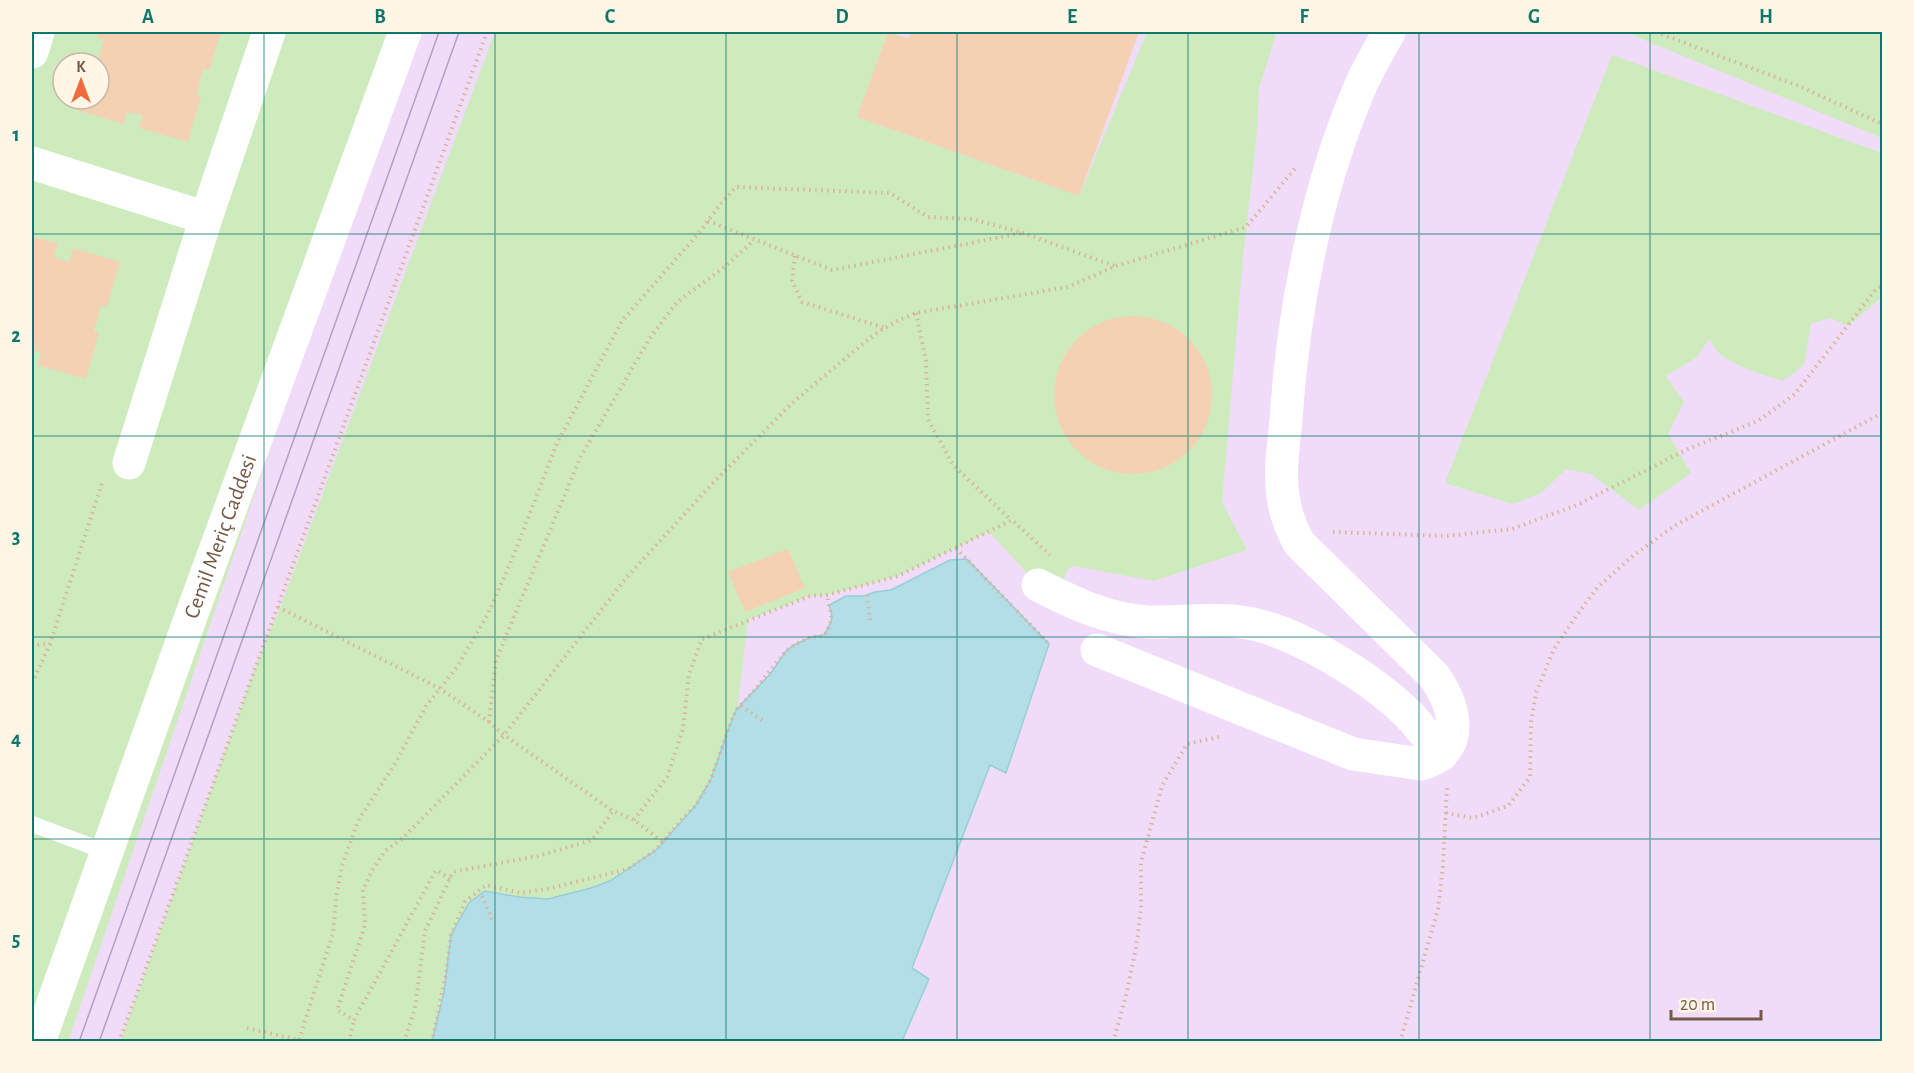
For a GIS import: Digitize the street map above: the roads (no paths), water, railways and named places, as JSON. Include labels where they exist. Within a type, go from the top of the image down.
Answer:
[{"type":"street","points":[[32,52],[38,32]]},
{"type":"street","points":[[118,467],[207,218],[269,32]]},
{"type":"street","name":"Cemil Meriç Caddesi","points":[[39,1041],[405,32]]},
{"type":"street","points":[[1097,650],[1353,754],[1421,764],[1441,755],[1452,738],[1451,709],[1443,688],[1434,676],[1299,543],[1291,528],[1284,503],[1282,479],[1293,349],[1316,224],[1335,156],[1358,91],[1389,32]]},
{"type":"street","points":[[32,163],[207,218]]},
{"type":"street","points":[[1038,585],[1092,610],[1119,618],[1147,622],[1241,622],[1283,634],[1323,653],[1361,676],[1386,695],[1409,716],[1441,755]]},
{"type":"lane","points":[[32,824],[107,852]]},
{"type":"water","points":[[967,559],[1049,644],[1006,773],[990,765],[912,968],[929,979],[902,1041],[432,1041],[444,992],[451,935],[469,903],[485,891],[548,899],[591,888],[610,881],[656,850],[696,805],[711,779],[737,709],[771,673],[786,651],[811,637],[824,635],[831,620],[832,613],[829,605],[846,596],[864,596],[891,590],[950,560]]},
{"type":"tram line","points":[[79,1042],[439,32]]},
{"type":"tram line","points":[[99,1042],[459,32]]}]
